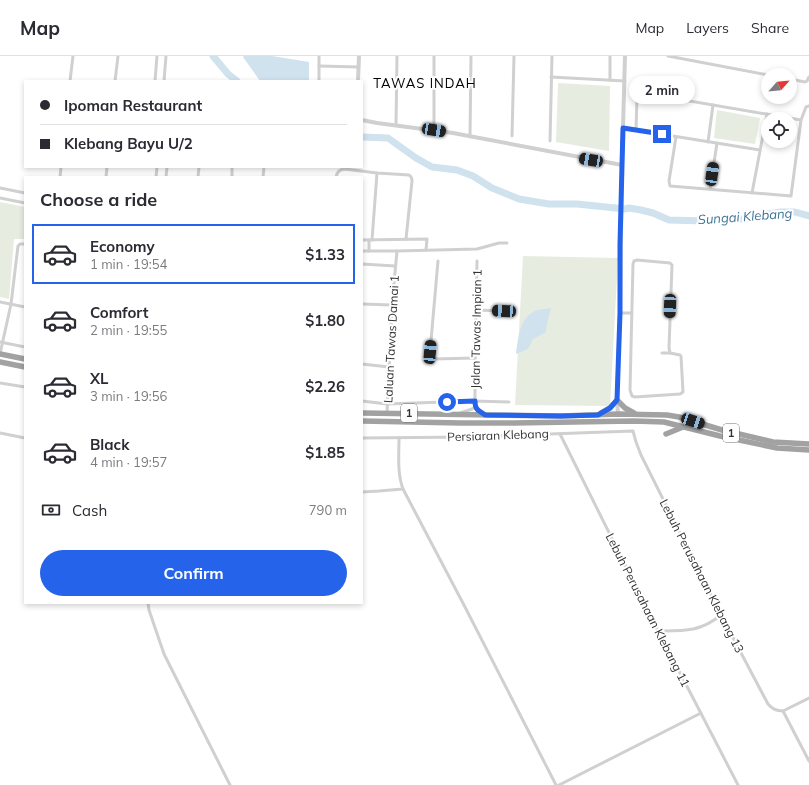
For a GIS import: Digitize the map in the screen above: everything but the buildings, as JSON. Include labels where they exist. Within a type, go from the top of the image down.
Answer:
[{"type":"highway","points":[[0,354],[24,359]]},
{"type":"highway","points":[[0,362],[24,367]]},
{"type":"highway","points":[[598,415],[610,408],[617,400],[625,408],[636,414]]},
{"type":"highway","name":"1","points":[[363,413],[561,416],[655,414],[679,417],[722,430],[773,442],[809,444]]},
{"type":"highway","points":[[571,422],[576,420],[604,419],[618,415],[622,418],[639,421]]},
{"type":"highway","name":"1","points":[[363,421],[460,423],[664,422],[777,448],[809,450]]},
{"type":"highway","points":[[666,434],[684,427]]},
{"type":"street","points":[[70,80],[73,56]]},
{"type":"street","points":[[116,80],[118,56]]},
{"type":"street","points":[[154,80],[157,56]]},
{"type":"street","points":[[164,80],[166,56]]},
{"type":"street","points":[[319,56],[319,80]]},
{"type":"street","points":[[358,80],[359,56]]},
{"type":"street","points":[[396,126],[397,56]]},
{"type":"street","points":[[434,56],[434,130]]},
{"type":"street","points":[[470,136],[471,56]]},
{"type":"street","points":[[512,136],[514,56]]},
{"type":"street","points":[[550,141],[552,56]]},
{"type":"street","points":[[610,56],[610,80]]},
{"type":"street","points":[[618,415],[617,400],[625,56]]},
{"type":"street","points":[[668,56],[761,74]]},
{"type":"street","points":[[319,66],[359,67]]},
{"type":"street","points":[[551,77],[624,81]]},
{"type":"street","points":[[797,80],[805,82],[808,79]]},
{"type":"street","points":[[636,130],[636,96],[639,93],[644,92],[761,113]]},
{"type":"street","points":[[708,142],[713,105]]},
{"type":"street","points":[[676,137],[670,186],[791,196],[801,120],[807,107]]},
{"type":"street","points":[[797,119],[801,120]]},
{"type":"street","points":[[363,120],[470,136],[622,165]]},
{"type":"street","points":[[623,128],[760,150]]},
{"type":"street","points":[[710,190],[717,143]]},
{"type":"street","points":[[752,193],[761,145]]},
{"type":"street","points":[[336,176],[338,172],[345,169],[409,175],[412,181],[406,239]]},
{"type":"street","points":[[369,251],[377,173]]},
{"type":"street","points":[[0,188],[24,193]]},
{"type":"street","points":[[0,198],[24,203]]},
{"type":"street","points":[[363,240],[427,239],[426,250]]},
{"type":"street","points":[[363,251],[477,249],[499,243],[507,243]]},
{"type":"street","points":[[0,354],[1,342],[11,304],[18,246],[20,244],[24,244]]},
{"type":"street","name":"Laluan Tawas Damai 1","points":[[387,413],[396,251]]},
{"type":"street","points":[[662,353],[681,356],[682,393],[642,397],[632,396],[630,390],[633,264],[634,261],[637,260],[672,265],[670,354]]},
{"type":"street","points":[[438,261],[430,352],[431,356],[434,359],[474,358]]},
{"type":"street","name":"Jalan Tawas Impian 1","points":[[477,261],[474,358],[475,406],[485,415]]},
{"type":"street","points":[[363,264],[395,266]]},
{"type":"street","points":[[0,302],[24,307]]},
{"type":"street","points":[[363,304],[392,305]]},
{"type":"street","points":[[476,310],[504,311]]},
{"type":"street","points":[[620,313],[632,313]]},
{"type":"street","points":[[1,342],[24,347]]},
{"type":"street","points":[[363,364],[389,367]]},
{"type":"street","points":[[0,383],[24,387]]},
{"type":"street","points":[[363,401],[387,404],[475,401],[510,402]]},
{"type":"street","points":[[457,414],[472,409],[475,406]]},
{"type":"street","name":"Persiaran Klebang","points":[[363,438],[633,431]]},
{"type":"street","name":"Lebuh Perusahaan Klebang 13","points":[[633,431],[641,455],[721,615],[768,704],[775,710],[783,711]]},
{"type":"street","points":[[0,433],[24,438]]},
{"type":"street","name":"Lebuh Perusahaan Klebang 11","points":[[560,434],[738,785]]},
{"type":"street","points":[[399,438],[399,472],[403,489],[556,785]]},
{"type":"street","points":[[363,492],[403,489]]},
{"type":"street","points":[[148,604],[164,654],[230,785]]},
{"type":"street","points":[[659,631],[695,629],[713,622],[721,615]]},
{"type":"street","points":[[809,698],[783,711],[809,761]]},
{"type":"street","points":[[559,785],[701,713]]},
{"type":"shaded area","points":[[558,83],[610,86],[609,151],[556,142]]},
{"type":"shaded area","points":[[717,110],[760,118],[755,144],[714,138]]},
{"type":"shaded area","points":[[0,202],[24,207],[24,239],[14,239],[9,299],[0,297]]},
{"type":"shaded area","points":[[523,256],[618,258],[610,406],[515,405]]},
{"type":"water","points":[[272,56],[309,62],[309,80],[259,80],[243,57]]},
{"type":"water","points":[[551,308],[546,332],[533,339],[528,349],[516,354],[520,331],[528,316],[535,311]]},
{"type":"waterway","name":"Sungai Klebang","points":[[213,56],[228,74],[236,80]]},
{"type":"waterway","name":"Sungai Klebang","points":[[363,137],[388,138],[416,158],[432,167],[457,170],[473,176],[492,188],[519,199],[549,204],[577,204],[625,209],[629,208],[653,213],[669,220],[706,221],[743,219],[780,212],[795,212],[809,216]]},
{"type":"district","name":"TAWAS INDAH","points":[[425,83]]},
{"type":"route","points":[[447,402],[475,401],[475,406],[477,409],[485,415],[561,416],[598,415],[605,412],[614,404],[617,400],[620,313],[623,128],[662,134]]}]
